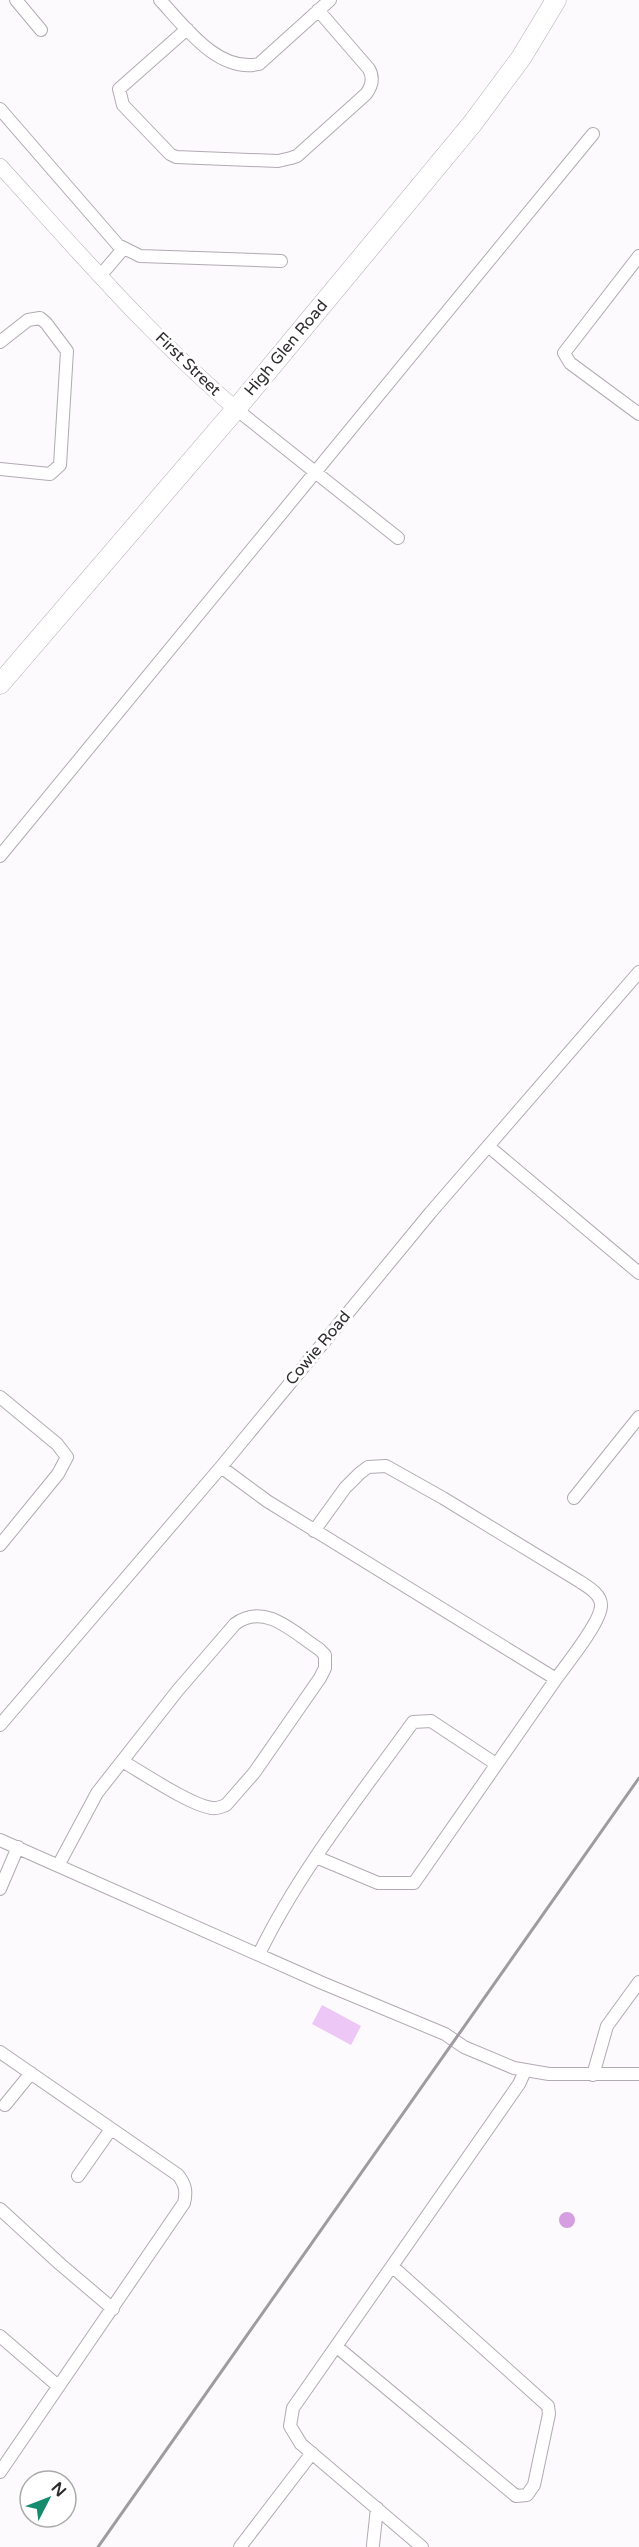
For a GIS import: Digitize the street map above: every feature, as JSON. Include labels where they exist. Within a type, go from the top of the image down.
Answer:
[{"type":"main road","name":"High Glen Road","points":[[0,684],[30,652],[236,409],[495,94],[521,58],[555,0]]},
{"type":"street","points":[[16,0],[41,30]]},
{"type":"street","points":[[160,0],[187,29],[223,60],[253,66],[259,64],[330,0]]},
{"type":"street","points":[[187,29],[119,89],[123,105],[170,154],[176,157],[278,161],[297,156],[366,94],[372,85],[372,74],[369,69],[318,10]]},
{"type":"street","points":[[0,109],[123,249],[140,256],[157,258],[281,261]]},
{"type":"street","points":[[0,856],[593,134]]},
{"type":"street","name":"First Street","points":[[0,166],[100,276],[200,378],[398,538]]},
{"type":"street","points":[[100,276],[123,249]]},
{"type":"street","points":[[637,408],[570,363],[564,351],[639,256]]},
{"type":"street","points":[[0,342],[28,320],[40,318],[65,346],[68,363],[60,465],[50,474],[0,469]]},
{"type":"street","name":"Cowie Road","points":[[0,1725],[221,1467],[295,1374],[488,1146],[639,972]]},
{"type":"street","points":[[488,1146],[639,1274]]},
{"type":"street","points":[[0,1545],[58,1474],[67,1457],[57,1444],[1,1400]]},
{"type":"street","points":[[574,1498],[639,1418]]},
{"type":"street","points":[[314,1531],[345,1488],[360,1473],[368,1467],[386,1466],[444,1498],[579,1581],[590,1588],[600,1600],[600,1613],[414,1883],[378,1883],[316,1857]]},
{"type":"street","points":[[221,1467],[267,1501],[314,1531],[556,1679]]},
{"type":"street","points":[[58,1864],[84,1813],[123,1761],[234,1624],[245,1617],[263,1616],[275,1621],[325,1655],[325,1668],[320,1678],[254,1773],[226,1805],[219,1808],[205,1806],[166,1787],[123,1761]]},
{"type":"street","points":[[259,1954],[271,1929],[316,1857],[412,1722],[431,1720],[496,1764]]},
{"type":"street","points":[[0,1839],[445,2034],[464,2047],[525,2071],[549,2074],[639,2074]]},
{"type":"street","points":[[0,1889],[18,1847]]},
{"type":"street","points":[[593,2075],[607,2026],[639,1982]]},
{"type":"street","points":[[0,2052],[178,2175],[184,2182],[186,2192],[184,2203],[1,2468]]},
{"type":"street","points":[[422,2547],[301,2444],[290,2426],[293,2409],[462,2169],[519,2084],[525,2071]]},
{"type":"street","points":[[4,2105],[31,2073]]},
{"type":"street","points":[[78,2176],[111,2128]]},
{"type":"street","points":[[0,2210],[113,2308]]},
{"type":"street","points":[[337,2347],[516,2496],[527,2495],[534,2485],[549,2414],[548,2406],[393,2267]]},
{"type":"street","points":[[0,2336],[58,2386]]},
{"type":"street","points":[[240,2547],[312,2453]]},
{"type":"street","points":[[373,2545],[377,2508]]},
{"type":"shaded area","points":[[322,2005],[361,2026],[351,2045],[312,2024]]},
{"type":"shaded area","points":[[567,2212],[575,2220],[567,2228],[559,2220]]},
{"type":"railway","points":[[98,2547],[639,1778]]}]
